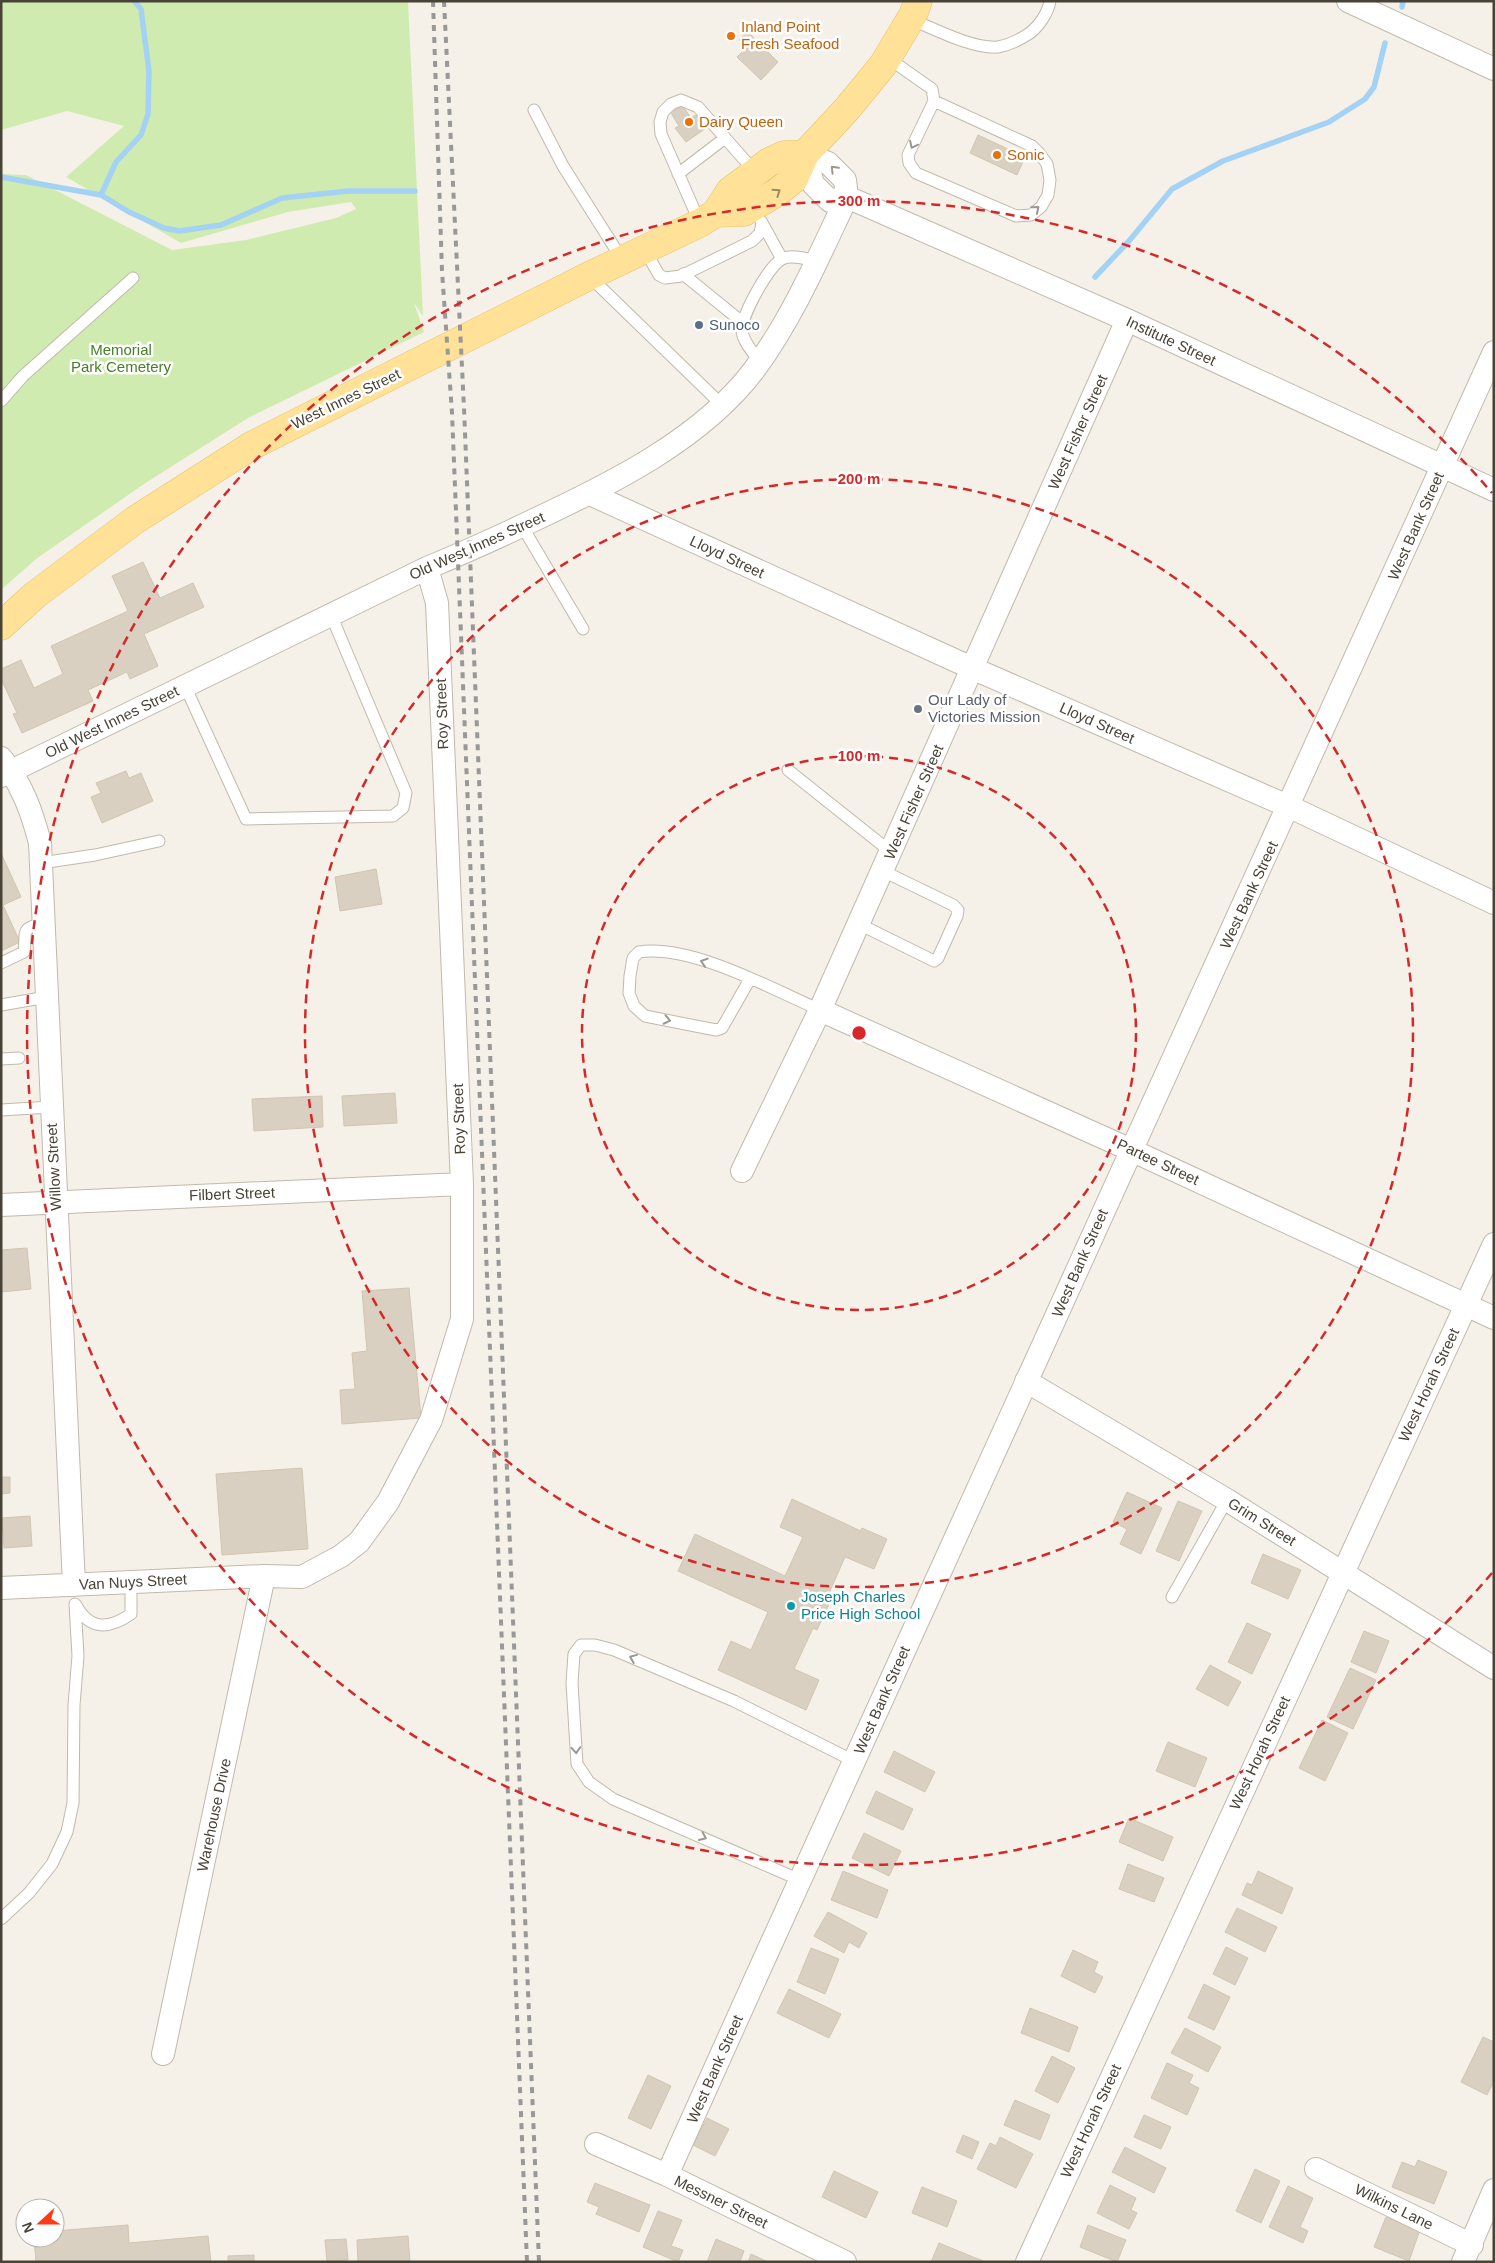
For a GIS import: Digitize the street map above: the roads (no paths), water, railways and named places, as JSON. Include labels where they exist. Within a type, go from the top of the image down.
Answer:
[{"type":"main road","name":"West Innes Street","points":[[1,626],[34,595],[135,520],[251,446],[708,218],[744,212],[758,215],[794,179],[806,154],[847,109],[888,58],[914,10]]},
{"type":"main road","points":[[708,218],[730,191],[755,172],[784,155],[806,154]]},
{"type":"street","points":[[1348,1],[1494,70]]},
{"type":"street","name":"Institute Street","points":[[806,154],[813,184],[830,201],[847,196],[1127,320],[1494,490]]},
{"type":"street","name":"Old West Innes Street","points":[[5,769],[185,686],[427,568],[590,494],[668,448],[705,421],[753,371],[785,322],[847,196]]},
{"type":"street","name":"West Fisher Street","points":[[742,1172],[859,924],[974,669],[1127,320]]},
{"type":"street","name":"West Bank Street","points":[[667,2175],[1026,1381],[1290,807],[1494,352]]},
{"type":"street","name":"Lloyd Street","points":[[590,494],[974,669],[1290,807],[1494,903]]},
{"type":"street","name":"Roy Street","points":[[264,1576],[302,1577],[341,1556],[359,1542],[388,1502],[431,1420],[462,1319],[462,1184],[437,603],[427,568]]},
{"type":"street","name":"Willow Street","points":[[5,769],[32,810],[40,843],[75,1595]]},
{"type":"street","name":"Partee Street","points":[[820,1010],[1132,1150],[1494,1318]]},
{"type":"street","name":"Filbert Street","points":[[1,1205],[462,1184]]},
{"type":"street","name":"West Horah Street","points":[[1027,2262],[1494,1244]]},
{"type":"street","name":"Grim Street","points":[[1026,1381],[1227,1500],[1494,1668]]},
{"type":"street","name":"Van Nuys Street","points":[[1,1588],[75,1595],[131,1583],[264,1576]]},
{"type":"street","name":"Warehouse Drive","points":[[163,2054],[264,1576]]},
{"type":"street","name":"Messner Street","points":[[596,2144],[667,2175],[845,2262]]},
{"type":"street","name":"Wilkins Lane","points":[[1316,2169],[1467,2253]]},
{"type":"street","points":[[1467,2253],[1494,2190]]},
{"type":"lane","points":[[914,10],[969,42],[981,46],[999,46],[1020,39],[1037,28],[1049,8],[1050,1]]},
{"type":"lane","points":[[888,58],[932,89],[934,101],[908,155],[909,163],[916,173],[1016,216],[1031,215],[1041,206],[1048,195],[1050,180],[1047,164],[1032,146],[934,101]]},
{"type":"lane","points":[[708,218],[678,174],[661,134],[660,122],[663,112],[671,104],[681,100],[698,106],[755,172]]},
{"type":"lane","points":[[534,110],[563,166],[634,255],[659,275],[671,278],[684,274],[752,241],[760,233],[758,215]]},
{"type":"lane","points":[[678,174],[726,138]]},
{"type":"lane","points":[[758,215],[782,259]]},
{"type":"lane","points":[[759,361],[742,333],[742,322],[764,281],[782,259],[788,257],[816,261]]},
{"type":"lane","points":[[684,274],[742,322]]},
{"type":"lane","points":[[589,276],[722,404]]},
{"type":"lane","points":[[1,401],[23,376],[133,278]]},
{"type":"lane","points":[[522,526],[583,629]]},
{"type":"lane","points":[[185,686],[246,819],[393,816],[403,808],[406,793],[331,615]]},
{"type":"lane","points":[[788,770],[887,862],[958,910],[938,958],[934,960],[859,924]]},
{"type":"lane","points":[[41,863],[95,855],[158,841]]},
{"type":"lane","points":[[1,963],[24,952],[26,930],[29,927],[43,923]]},
{"type":"lane","points":[[750,979],[722,1028],[716,1030],[645,1016],[634,1006],[629,993],[633,958],[639,952],[652,950],[680,953],[750,979],[820,1010]]},
{"type":"lane","points":[[1,1005],[47,997]]},
{"type":"lane","points":[[1,1059],[20,1058]]},
{"type":"lane","points":[[1,1110],[52,1107]]},
{"type":"lane","points":[[1172,1597],[1227,1500]]},
{"type":"lane","points":[[75,1595],[82,1617],[93,1623],[108,1626],[121,1621],[131,1614],[131,1583]]},
{"type":"lane","points":[[1,1919],[29,1893],[52,1864],[67,1832],[73,1803],[74,1705],[78,1656],[75,1595]]},
{"type":"lane","points":[[800,1880],[613,1799],[589,1782],[577,1764],[572,1683],[574,1654],[581,1645],[595,1645],[678,1676],[734,1701],[854,1761]]},
{"type":"waterway","points":[[101,195],[116,162],[141,135],[148,114],[149,71],[141,9],[134,1]]},
{"type":"waterway","points":[[1402,7],[1403,1]]},
{"type":"waterway","points":[[1095,277],[1129,241],[1172,189],[1223,161],[1329,122],[1365,99],[1374,87],[1385,43]]},
{"type":"waterway","points":[[1,177],[101,195],[129,212],[164,228],[179,231],[221,225],[282,198],[348,191],[415,191]]},
{"type":"railway","points":[[433,1],[442,271],[452,413],[527,2262]]},
{"type":"railway","points":[[444,1],[464,408],[539,2262]]},
{"type":"place","name":"Inland Point Fresh Seafood","points":[[731,36]]},
{"type":"place","name":"Dairy Queen","points":[[689,122]]},
{"type":"place","name":"Sonic","points":[[997,155]]},
{"type":"place","name":"Sunoco","points":[[699,325]]},
{"type":"place","name":"Our Lady of Victories Mission","points":[[918,709]]},
{"type":"place","name":"Joseph Charles Price High School","points":[[791,1606]]},
{"type":"park label","name":"Memorial Park Cemetery","points":[[121,358]]}]
